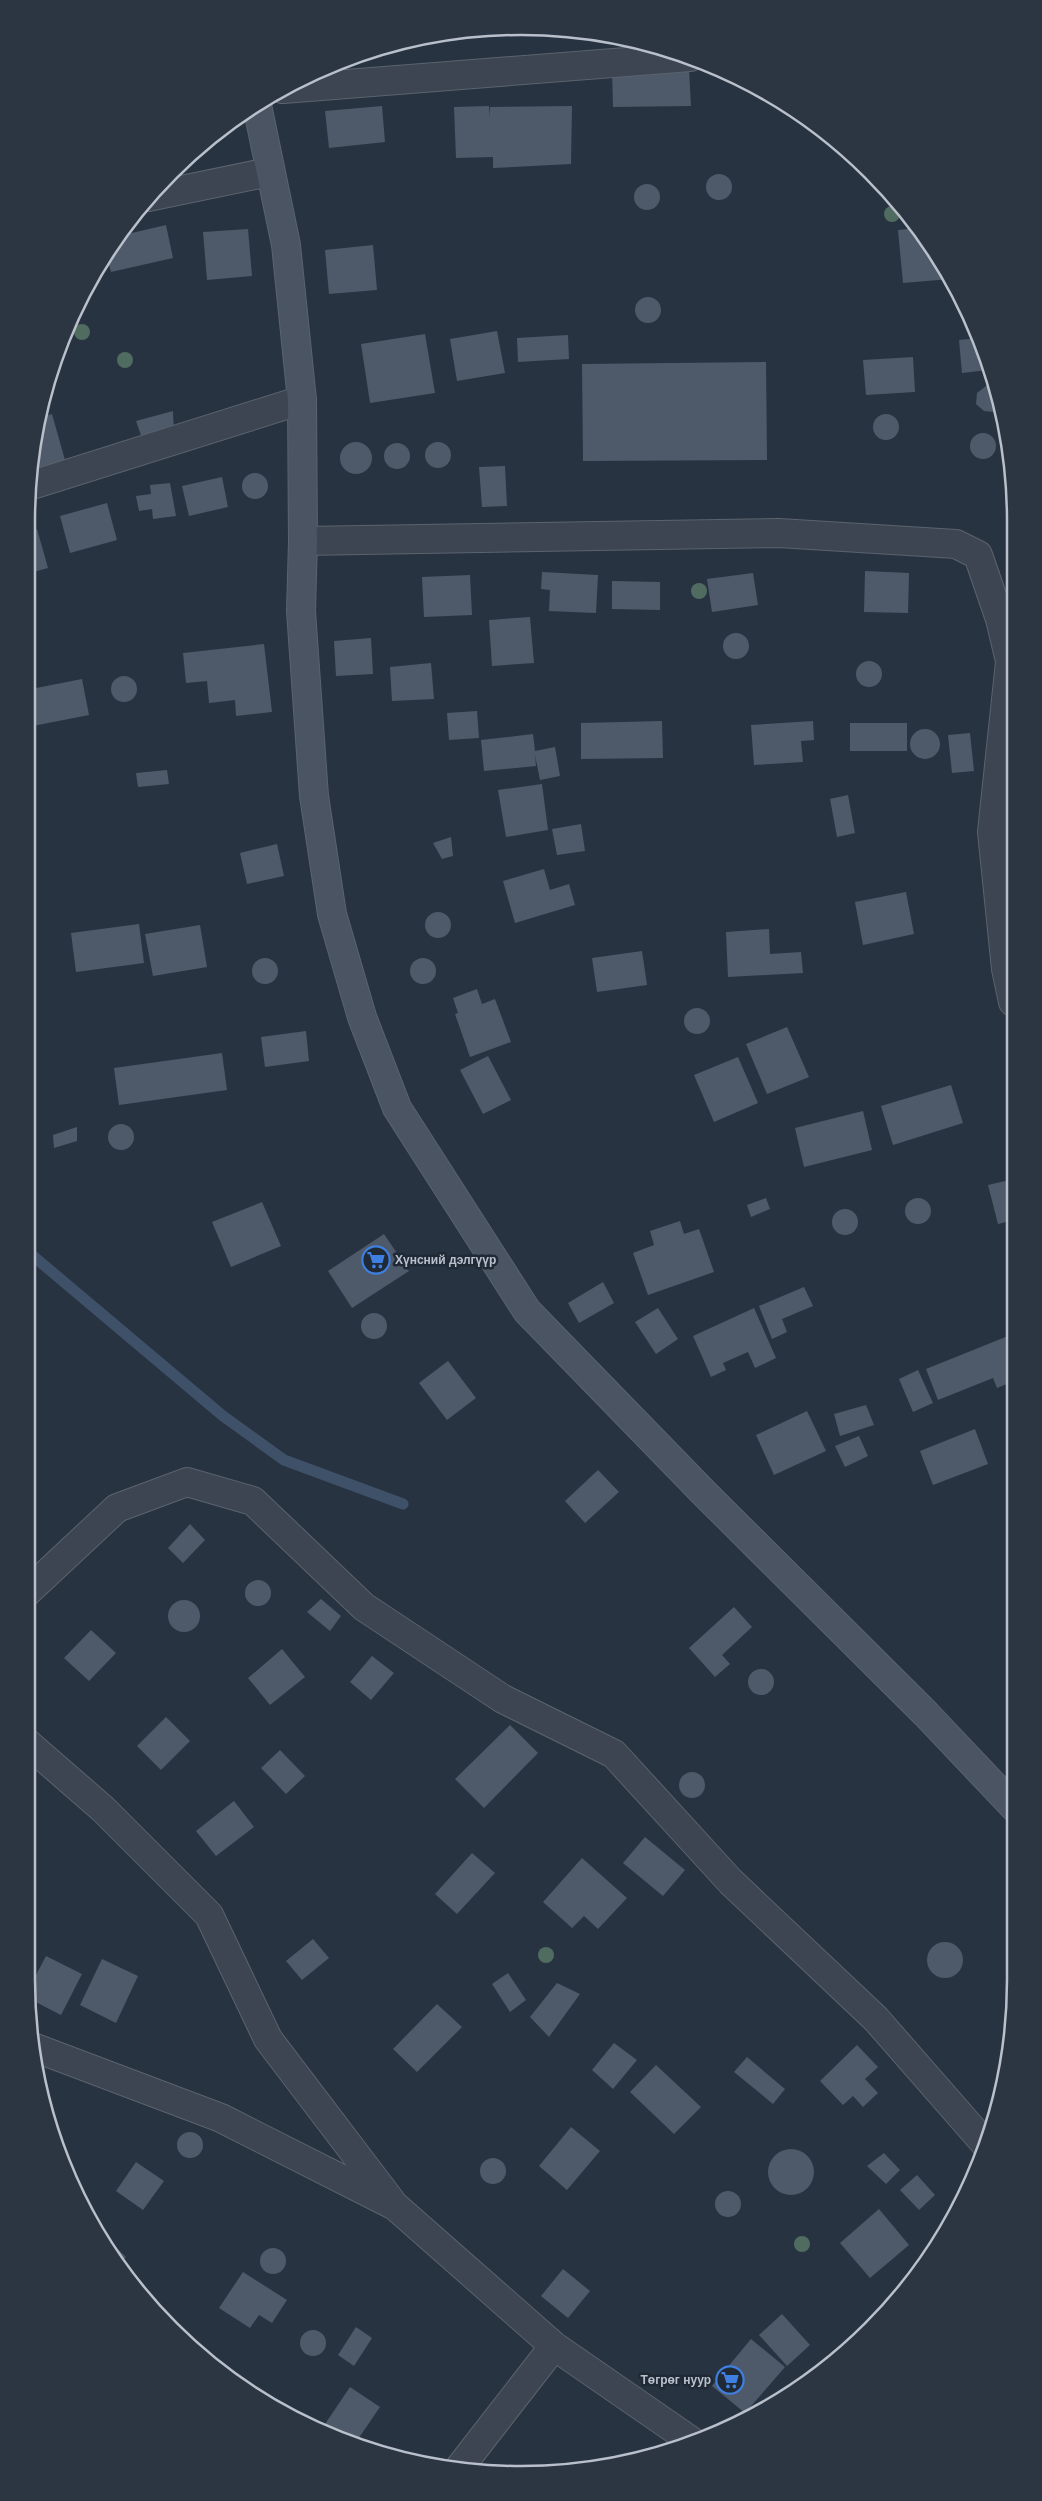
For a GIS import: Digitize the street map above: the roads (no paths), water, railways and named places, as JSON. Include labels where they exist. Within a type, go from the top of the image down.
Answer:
[{"type":"street","points":[[301,88],[669,59]]},
{"type":"street","points":[[258,112],[269,172],[286,245],[302,400],[303,541],[301,611],[314,786],[332,914],[362,1016],[397,1108],[527,1311],[704,1493],[926,1714],[1007,1800]]},
{"type":"street","points":[[162,194],[269,172]]},
{"type":"street","points":[[37,483],[302,400]]},
{"type":"street","points":[[303,541],[779,533],[956,544],[978,555],[1007,640]]},
{"type":"street","points":[[1007,721],[992,832],[1007,951]]},
{"type":"street","points":[[35,1585],[117,1508],[187,1482],[253,1501],[364,1607],[503,1698],[614,1754],[731,1882],[876,2019],[980,2138]]},
{"type":"street","points":[[35,1750],[103,1808],[210,1915],[268,2040],[395,2206],[554,2346],[686,2437]]},
{"type":"street","points":[[40,2050],[221,2118],[395,2206]]},
{"type":"street","points":[[463,2462],[554,2346]]},
{"type":"waterway","points":[[35,1258],[223,1416],[284,1460],[403,1504]]},
{"type":"place","name":"Хүнсний дэлгүүр","points":[[376,1260]]},
{"type":"place","name":"Төгрөг нуур","points":[[730,2380]]}]
